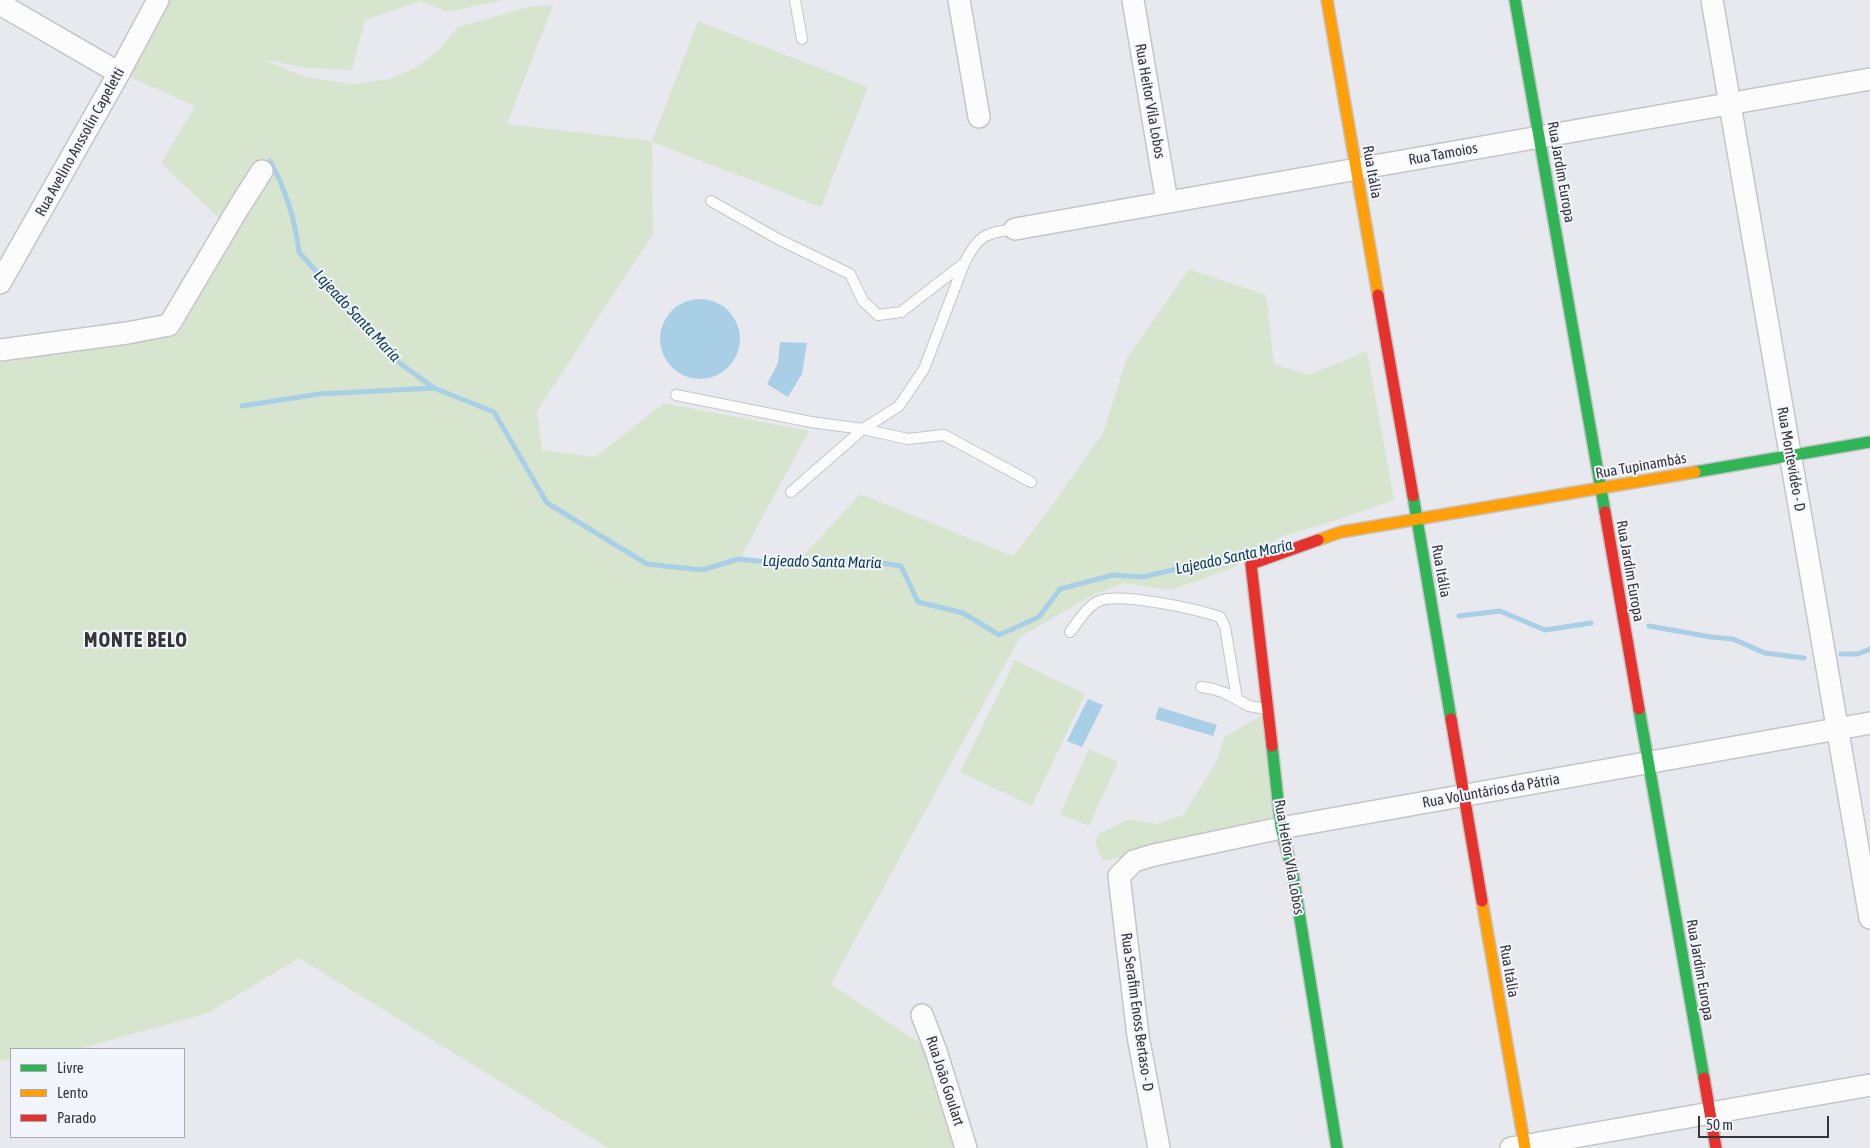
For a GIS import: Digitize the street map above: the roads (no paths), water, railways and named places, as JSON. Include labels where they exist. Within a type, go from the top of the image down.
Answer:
[{"type":"street","name":"Rua Avelino Anssolin Capeletti","points":[[0,283],[158,0]]},
{"type":"street","points":[[959,0],[979,118]]},
{"type":"street","name":"Rua Heitor Vila Lobos","points":[[1133,0],[1167,202]]},
{"type":"street","name":"Rua Itália","points":[[1327,0],[1464,796],[1520,1147]]},
{"type":"street","name":"Rua Jardim Europa","points":[[1515,0],[1716,1148]]},
{"type":"street","name":"Rua Montevidéo - D","points":[[1712,0],[1870,918]]},
{"type":"street","points":[[0,4],[119,72]]},
{"type":"street","name":"Rua Tamoios","points":[[1015,229],[1870,79]]},
{"type":"street","points":[[0,350],[127,333],[169,325],[262,171]]},
{"type":"street","name":"Rua Tupinambás","points":[[1251,564],[1342,532],[1870,442]]},
{"type":"street","name":"Rua Heitor Vila Lobos","points":[[1251,564],[1281,828],[1292,869],[1337,1148]]},
{"type":"street","name":"Rua Voluntários da Pátria","points":[[1119,876],[1134,861],[1154,855],[1281,828],[1870,723]]},
{"type":"street","name":"Rua Serafim Enoss Bertaso - D","points":[[1119,876],[1138,1036],[1159,1148]]},
{"type":"street","name":"Rua João Goulart","points":[[922,1015],[936,1051],[966,1148]]},
{"type":"street","points":[[1520,1147],[1870,1085]]},
{"type":"lane","points":[[795,0],[802,39]]},
{"type":"lane","points":[[711,202],[778,239],[850,274],[863,301],[878,314],[901,312],[964,264]]},
{"type":"lane","points":[[791,492],[862,429],[899,406],[924,369],[972,247],[990,232],[1015,229]]},
{"type":"lane","points":[[676,395],[908,439],[944,434],[1031,482]]},
{"type":"lane","points":[[1070,632],[1090,607],[1100,600],[1136,599],[1220,617],[1225,627],[1237,699]]},
{"type":"lane","points":[[1201,687],[1213,689],[1249,706],[1267,709]]},
{"type":"water","points":[[700,299],[722,306],[728,311],[739,331],[740,339],[733,361],[728,367],[708,378],[700,379],[678,372],[672,367],[661,347],[660,339],[667,317],[672,311],[692,300]]},
{"type":"water","points":[[780,342],[807,343],[802,374],[788,397],[767,384],[778,363]]},
{"type":"water","points":[[1088,699],[1103,705],[1082,747],[1067,741]]},
{"type":"water","points":[[1159,707],[1217,725],[1213,736],[1155,719]]},
{"type":"waterway","name":"Lajeado Santa Maria","points":[[270,161],[289,205],[299,252],[394,359],[434,388],[494,412],[547,503],[647,564],[702,570],[739,559],[795,565],[861,560],[901,566],[918,602],[963,613],[999,635],[1039,617],[1060,589],[1113,575],[1143,577],[1247,552]]},
{"type":"waterway","points":[[242,406],[319,394],[434,388]]},
{"type":"waterway","name":"Lajeado Santa Maria","points":[[1459,616],[1500,611],[1545,630],[1591,623]]},
{"type":"waterway","name":"Lajeado Santa Maria","points":[[1649,626],[1733,639],[1765,653],[1804,658]]},
{"type":"waterway","name":"Lajeado Santa Maria","points":[[1841,654],[1858,654],[1870,649]]},
{"type":"district","name":"MONTE BELO","points":[[136,641]]}]
